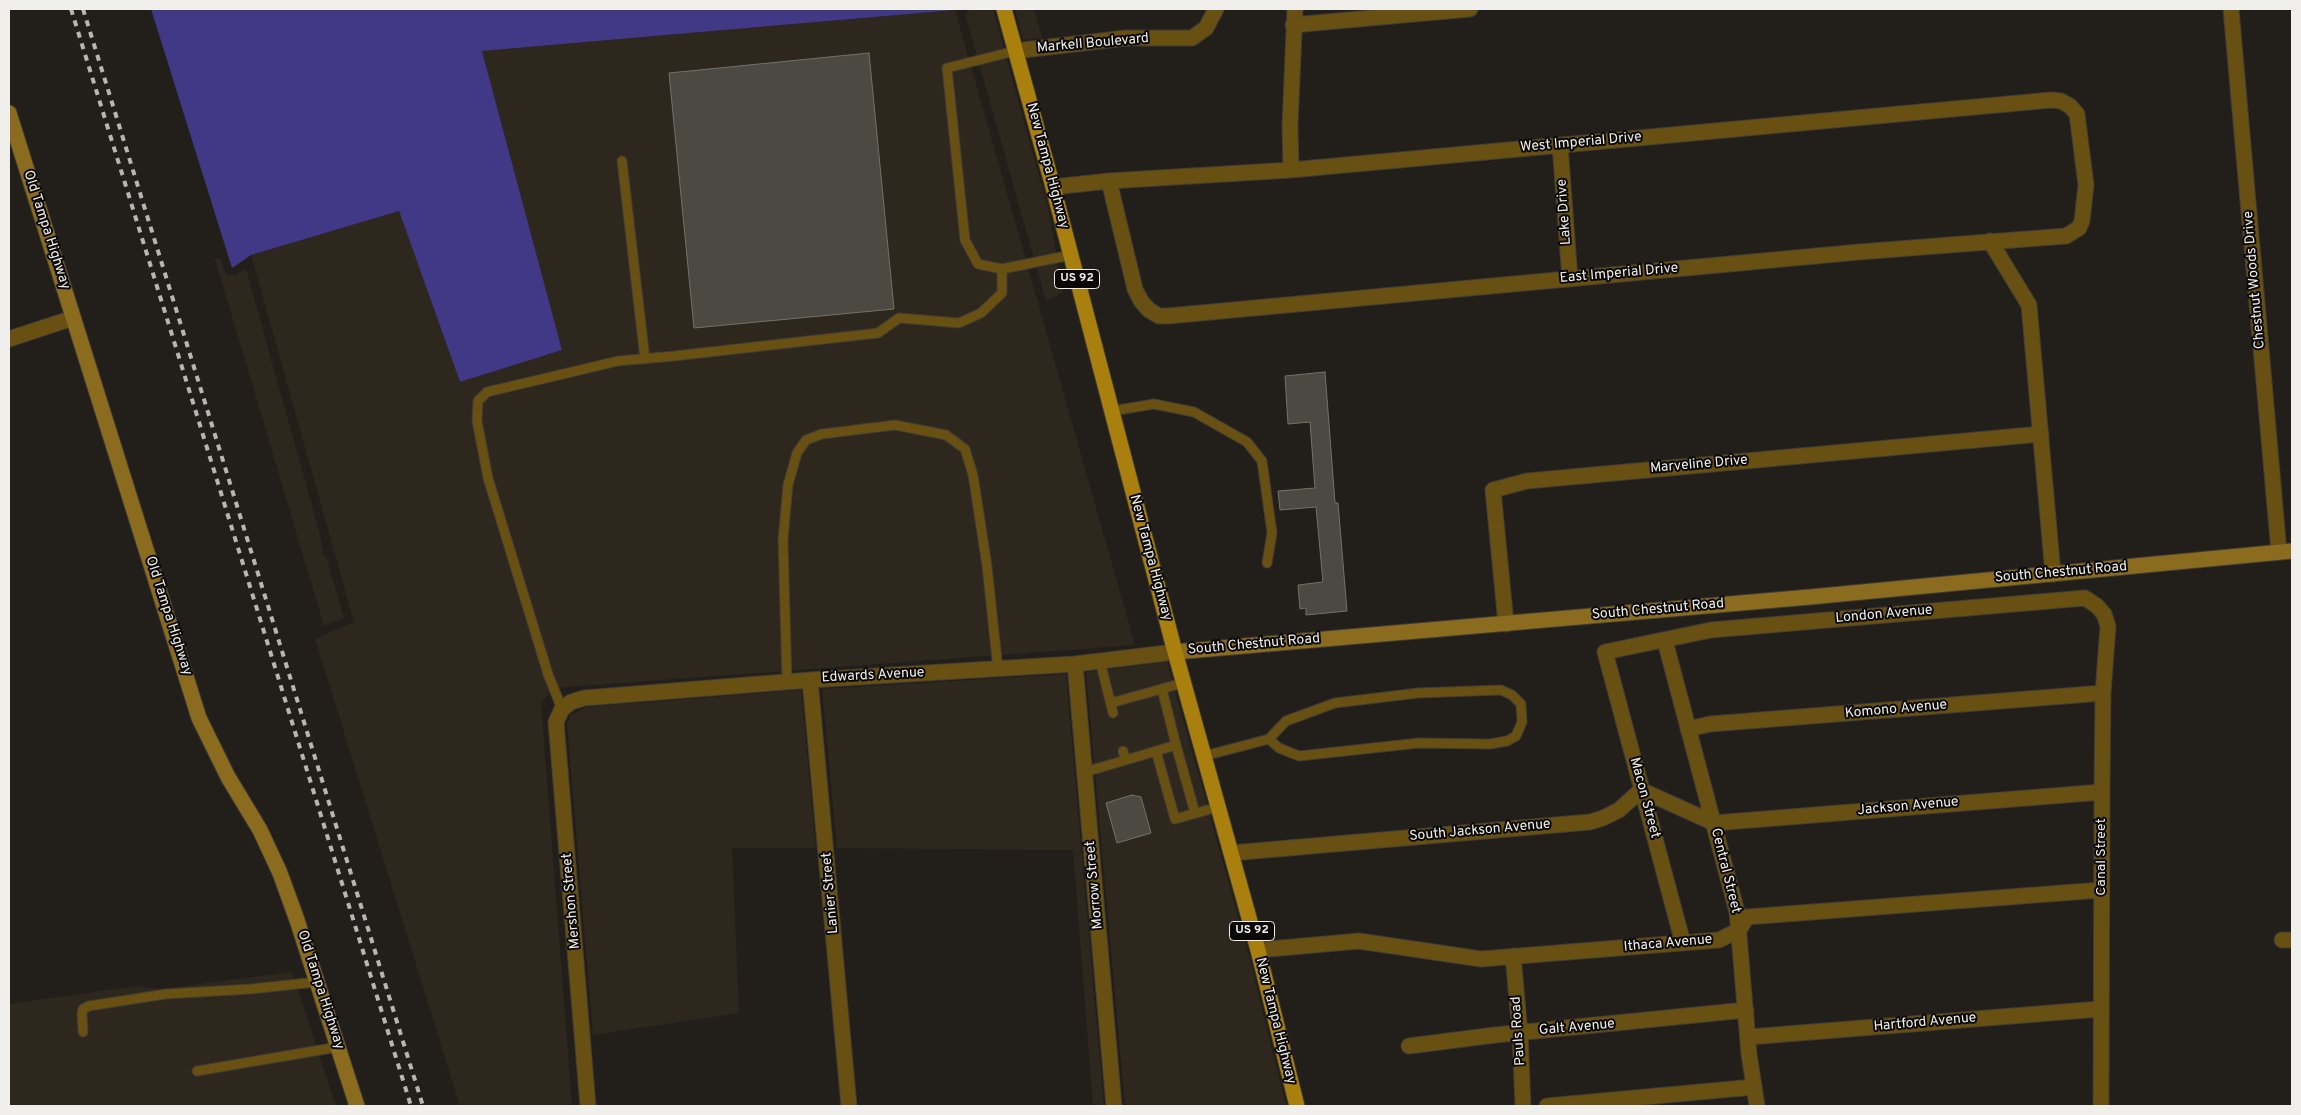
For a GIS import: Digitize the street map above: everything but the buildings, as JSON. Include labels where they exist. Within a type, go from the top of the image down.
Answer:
[{"type":"main road","name":"New Tampa Highway","points":[[1004,9],[1053,187],[1175,652],[1258,950],[1297,1106]]},
{"type":"street","name":"Markell Boulevard","points":[[1015,51],[1126,38],[1192,38],[1206,28],[1216,9]]},
{"type":"street","points":[[1291,170],[1293,26],[1295,9]]},
{"type":"street","points":[[1293,26],[1470,9]]},
{"type":"street","name":"Chestnut Woods Drive","points":[[2231,9],[2286,552]]},
{"type":"street","name":"West Imperial Drive","points":[[1053,187],[1110,181],[1291,170],[2051,100]]},
{"type":"street","name":"East Imperial Drive","points":[[1110,181],[1135,289],[1140,301],[1159,316],[1990,241],[2066,236],[2073,233],[2082,221],[2086,184],[2080,125],[2077,114],[2070,106],[2061,101],[2051,100]]},
{"type":"street","name":"Old Tampa Highway","points":[[9,113],[199,718],[228,777],[260,830],[280,873],[357,1106]]},
{"type":"street","name":"Lake Drive","points":[[1560,145],[1570,279]]},
{"type":"street","points":[[1990,241],[2029,305],[2053,574]]},
{"type":"street","points":[[9,339],[73,318]]},
{"type":"street","name":"Marveline Drive","points":[[1506,624],[1493,490],[1527,481],[2041,434]]},
{"type":"street","name":"South Chestnut Road","points":[[1175,652],[1506,624],[2286,552]]},
{"type":"street","name":"London Avenue","points":[[1605,652],[1711,630],[2072,598],[2085,598],[2100,609]]},
{"type":"street","name":"Canal Street","points":[[2100,609],[2108,626],[2104,693],[2102,792],[2101,1106]]},
{"type":"street","name":"Central Street","points":[[1665,641],[1737,912],[1757,1106]]},
{"type":"street","name":"Edwards Avenue","points":[[566,706],[584,698],[810,680],[1075,664],[1175,652]]},
{"type":"street","name":"Macon Street","points":[[1605,652],[1683,944]]},
{"type":"street","name":"Morrow Street","points":[[1075,664],[1114,1106]]},
{"type":"street","name":"Lanier Street","points":[[810,680],[849,1106]]},
{"type":"street","name":"Komono Avenue","points":[[1688,729],[1710,724],[2104,693]]},
{"type":"street","name":"Mershon Street","points":[[566,706],[556,722],[588,1106]]},
{"type":"street","points":[[1641,790],[1714,823]]},
{"type":"street","name":"South Jackson Avenue","points":[[1231,853],[1590,822],[1619,810],[1641,790]]},
{"type":"street","name":"Jackson Avenue","points":[[1714,823],[2102,792]]},
{"type":"street","name":"Ithaca Avenue","points":[[1258,950],[1359,941],[1463,958],[1481,959],[1719,940],[1738,930],[1747,917],[2101,890]]},
{"type":"street","name":"Pauls Road","points":[[1513,956],[1520,1033],[1523,1106]]},
{"type":"street","name":"Hartford Avenue","points":[[1749,1037],[2100,1009]]},
{"type":"street","name":"Galt Avenue","points":[[1409,1046],[1746,1010]]},
{"type":"street","points":[[1547,1106],[1754,1088]]},
{"type":"lane","points":[[1015,51],[947,68],[965,240],[978,264],[1002,269],[1071,255]]},
{"type":"lane","points":[[622,161],[645,359]]},
{"type":"lane","points":[[566,706],[548,674],[488,478],[477,421],[478,401],[487,392],[618,361],[878,332],[899,318],[960,323],[981,314],[1002,293],[1002,269]]},
{"type":"lane","points":[[1112,412],[1154,404],[1194,412],[1247,442],[1262,461],[1272,533],[1267,563]]},
{"type":"lane","points":[[787,682],[783,540],[788,484],[797,453],[806,440],[822,434],[895,425],[946,436],[965,450],[973,475],[987,566],[998,669]]},
{"type":"lane","points":[[1100,661],[1112,708],[1162,689],[1184,683]]},
{"type":"lane","points":[[1162,689],[1196,814]]},
{"type":"lane","points":[[1204,756],[1269,739],[1286,722],[1335,703],[1418,693],[1501,690],[1512,695],[1521,704],[1522,722],[1516,736],[1507,741],[1490,744],[1419,743],[1299,756],[1280,748],[1269,739]]},
{"type":"lane","points":[[1084,772],[1176,745]]},
{"type":"lane","points":[[1123,751],[1126,760]]},
{"type":"lane","points":[[1156,751],[1175,819],[1218,807]]},
{"type":"lane","points":[[83,1032],[83,1009],[89,1006],[166,994],[251,989],[316,982]]},
{"type":"lane","points":[[197,1071],[338,1047]]},
{"type":"shaded area","points":[[151,9],[955,10],[482,51],[562,350],[460,382],[399,211],[251,255],[232,268]]},
{"type":"shaded area","points":[[967,9],[993,9],[1048,207],[1063,292],[1046,301],[965,14],[969,13]]},
{"type":"shaded area","points":[[1015,9],[1034,9],[1042,38],[1023,40]]},
{"type":"shaded area","points":[[955,10],[1135,645],[554,688],[541,703],[572,1106],[460,1106],[315,639],[354,622],[251,255],[399,211],[460,382],[562,350],[482,51]]},
{"type":"shaded area","points":[[220,258],[225,273],[229,275],[235,275],[246,269],[321,538],[323,556],[326,556],[344,618],[324,626],[215,259]]},
{"type":"shaded area","points":[[1167,662],[1248,952],[1286,1106],[1125,1106],[1086,672]]},
{"type":"shaded area","points":[[1066,674],[1104,1106],[1093,1106],[1073,850],[837,848],[822,689]]},
{"type":"shaded area","points":[[801,690],[816,848],[732,848],[739,1013],[593,1035],[567,724],[571,715],[586,707]]},
{"type":"shaded area","points":[[292,972],[336,1106],[9,1106],[9,1004],[136,986],[161,989]]},
{"type":"railway","points":[[71,9],[411,1106]]},
{"type":"railway","points":[[83,9],[423,1106]]}]
